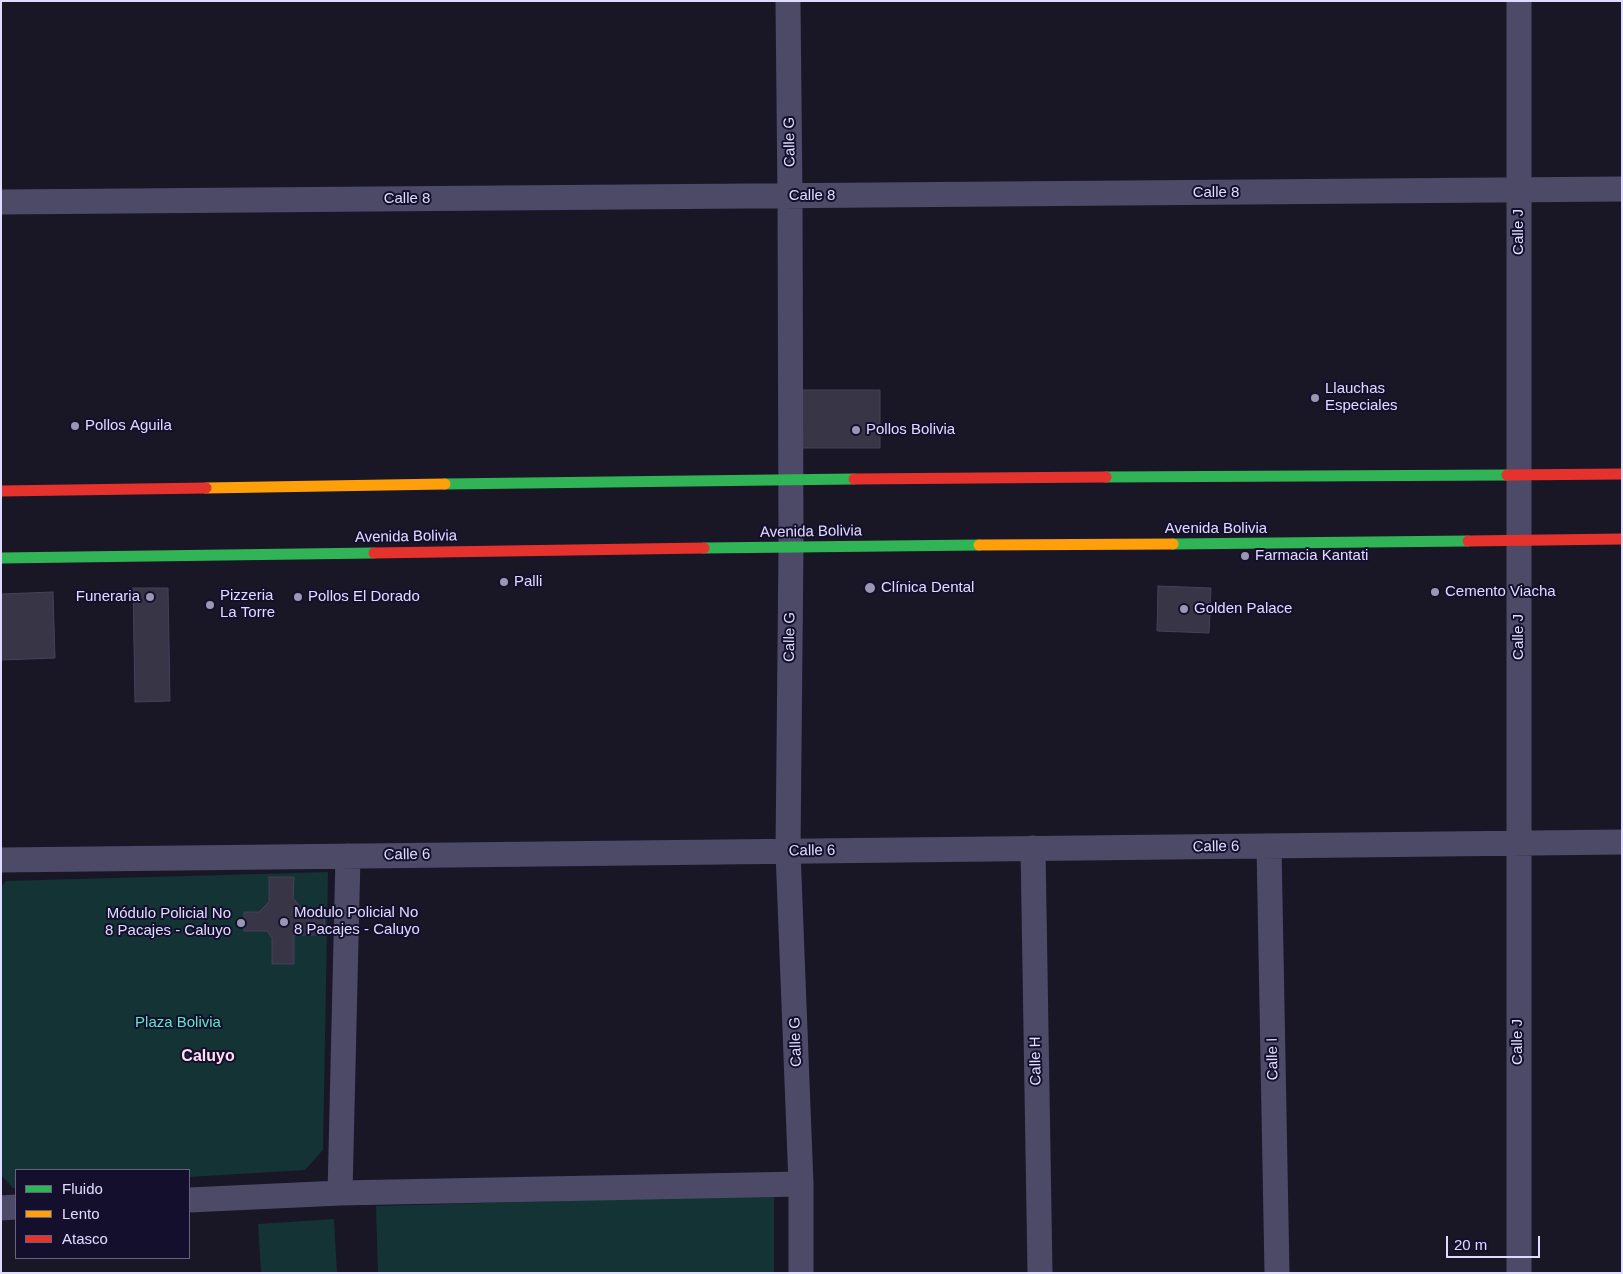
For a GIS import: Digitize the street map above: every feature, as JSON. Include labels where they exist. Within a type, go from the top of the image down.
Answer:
[{"type":"main road","points":[[1,491],[789,479],[1622,474]]},
{"type":"main road","name":"Avenida Bolivia","points":[[1,558],[791,547],[1622,539]]},
{"type":"street","name":"Calle G","points":[[788,1],[790,197],[789,479],[791,547],[788,851],[801,1184],[801,1273]]},
{"type":"street","name":"Calle J","points":[[1518,1273],[1519,1]]},
{"type":"street","name":"Calle 8","points":[[1,202],[1622,189]]},
{"type":"street","name":"Calle 6","points":[[1,860],[1622,842]]},
{"type":"street","name":"Calle I","points":[[1269,846],[1277,1273]]},
{"type":"street","name":"Calle H","points":[[1033,848],[1040,1273]]},
{"type":"street","points":[[340,1193],[348,856]]},
{"type":"street","points":[[190,1200],[340,1193],[801,1184]]},
{"type":"street","points":[[1,1208],[15,1207]]},
{"type":"green space","name":"Plaza Bolivia","points":[[328,872],[323,1150],[305,1170],[190,1177],[190,1169],[15,1169],[15,1188],[13,1188],[1,1175],[1,887],[6,881]]},
{"type":"green space","points":[[774,1195],[774,1273],[378,1273],[376,1206]]},
{"type":"green space","points":[[334,1219],[337,1273],[261,1273],[258,1224]]},
{"type":"building","points":[[800,390],[880,390],[880,448],[800,448]]},
{"type":"building","name":"Golden Palace","points":[[1158,586],[1211,588],[1209,633],[1157,631]]},
{"type":"building","points":[[133,588],[168,588],[170,701],[135,702]]},
{"type":"building","points":[[53,592],[55,658],[1,660],[1,594]]},
{"type":"building","name":"Modulo Policial No 8 Pacajes - Caluyo","points":[[269,877],[294,877],[293,898],[304,911],[325,911],[324,935],[294,935],[294,964],[272,964],[272,938],[267,931],[244,931],[244,912],[259,912],[269,902]]},
{"type":"traffic: fast","points":[[1106,477],[1507,475]]},
{"type":"traffic: fast","points":[[445,484],[854,479]]},
{"type":"traffic: fast","points":[[1173,544],[1468,541]]},
{"type":"traffic: fast","points":[[704,548],[979,545]]},
{"type":"traffic: fast","points":[[1,558],[374,553]]},
{"type":"traffic: slow","points":[[206,488],[445,484]]},
{"type":"traffic: slow","points":[[979,545],[1173,544]]},
{"type":"traffic: jam","points":[[1507,475],[1622,474]]},
{"type":"traffic: jam","points":[[854,479],[1106,477]]},
{"type":"traffic: jam","points":[[1,491],[206,488]]},
{"type":"traffic: jam","points":[[1468,541],[1622,539]]},
{"type":"traffic: jam","points":[[374,553],[704,548]]},
{"type":"place","name":"Llauchas Especiales","points":[[1315,398]]},
{"type":"place","name":"Pollos Aguila","points":[[75,426]]},
{"type":"place","name":"Pollos Bolivia","points":[[856,430]]},
{"type":"place","name":"Farmacia Kantati","points":[[1245,556]]},
{"type":"place","name":"Palli","points":[[504,582]]},
{"type":"place","name":"Clínica Dental","points":[[870,588]]},
{"type":"place","name":"Cemento Viacha","points":[[1435,592]]},
{"type":"place","name":"Funeraria","points":[[150,597]]},
{"type":"place","name":"Pollos El Dorado","points":[[298,597]]},
{"type":"place","name":"Pizzeria La Torre","points":[[210,605]]},
{"type":"place","name":"Golden Palace","points":[[1184,609]]},
{"type":"place","name":"Modulo Policial No 8 Pacajes - Caluyo","points":[[284,922]]},
{"type":"place","name":"Módulo Policial No 8 Pacajes - Caluyo","points":[[241,923]]},
{"type":"district","name":"Caluyo","points":[[208,1057]]}]
